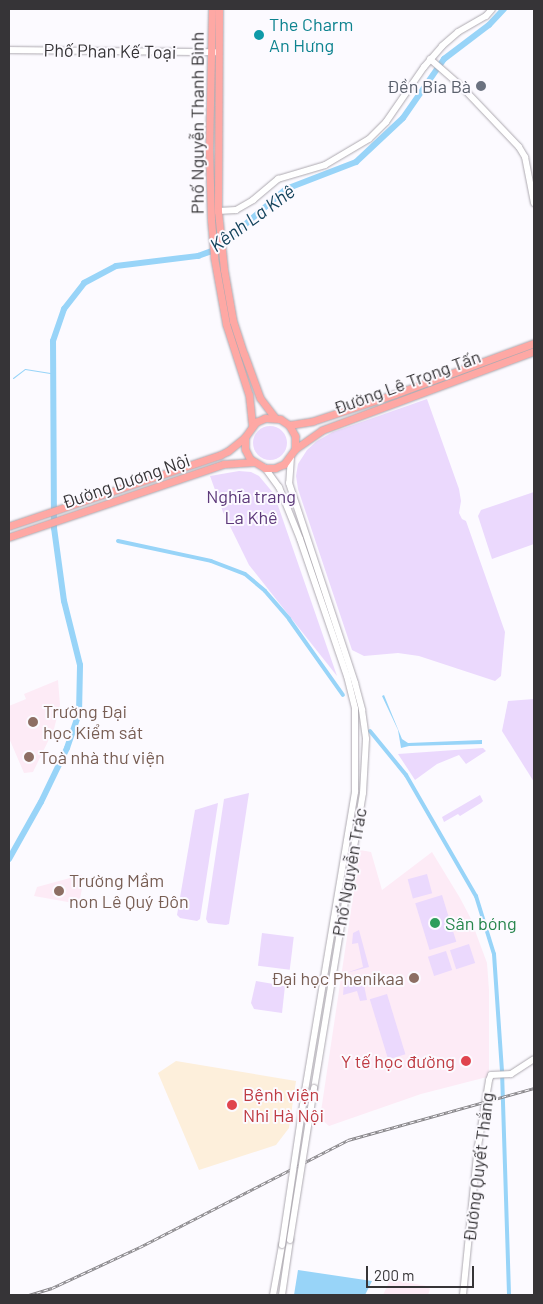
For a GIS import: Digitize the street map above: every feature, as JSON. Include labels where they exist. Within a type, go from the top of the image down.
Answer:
[{"type":"main road","name":"Phố Nguyễn Thanh Bình","points":[[212,9],[215,52],[218,211],[216,235]]},
{"type":"main road","name":"Phố Nguyễn Thanh Bình","points":[[216,235],[209,148],[219,9]]},
{"type":"main road","points":[[218,211],[236,210],[253,200],[278,179],[325,165],[368,139],[386,122],[432,60],[458,32],[486,16],[492,9]]},
{"type":"main road","name":"Phố Phan Kế Toại","points":[[9,50],[215,52]]},
{"type":"main road","points":[[432,60],[519,147],[525,157],[534,203]]},
{"type":"main road","points":[[216,235],[224,265],[233,320],[260,398],[275,418],[289,425],[295,436],[295,450],[291,457],[279,466],[265,468],[254,462],[245,449],[245,437],[252,425],[265,418],[275,418]]},
{"type":"main road","points":[[216,235],[216,270],[226,324],[249,395],[252,425]]},
{"type":"main road","name":"Đường Lê Trọng Tấn","points":[[289,425],[313,421],[370,402],[534,343]]},
{"type":"main road","name":"Đường Lê Trọng Tấn","points":[[295,450],[322,430],[534,351]]},
{"type":"main road","name":"Đường Dương Nội","points":[[9,526],[164,475],[228,451],[245,437]]},
{"type":"main road","name":"Phố Nguyễn Trác","points":[[282,1295],[314,1088],[355,792],[355,710],[347,676],[303,537],[289,483],[291,457]]},
{"type":"main road","name":"Đường Dương Nội","points":[[9,536],[224,464],[254,462]]},
{"type":"main road","name":"Phố Nguyễn Trác","points":[[265,468],[279,487],[303,537]]},
{"type":"main road","points":[[164,475],[167,483]]},
{"type":"main road","name":"Phố Nguyễn Trác","points":[[273,1295],[305,1092],[341,898]]},
{"type":"main road","name":"Đường Quyết Thắng","points":[[463,1295],[485,1102],[490,1078],[493,1074],[504,1075],[534,1059]]},
{"type":"shaded area","name":"Trường Đại học Kiểm sát","points":[[58,680],[60,705],[54,729],[33,772],[24,773],[9,738],[9,706],[26,699],[24,694]]},
{"type":"shaded area","name":"Đại học Phenikaa","points":[[360,850],[371,852],[382,890],[432,852],[460,898],[470,917],[487,963],[489,1071],[487,1077],[421,1094],[329,1126],[320,1118]]},
{"type":"shaded area","name":"Trường Mầm non Lê Quý Đôn","points":[[81,875],[84,878],[79,904],[34,896],[37,887]]},
{"type":"shaded area","name":"Bệnh viện Nhi Hà Nội","points":[[176,1061],[296,1081],[289,1128],[276,1145],[199,1170],[158,1073]]},
{"type":"shaded area","points":[[394,1280],[427,1286],[430,1289],[428,1295],[383,1295],[389,1282]]},
{"type":"green space","points":[[427,399],[459,489],[461,501],[459,513],[462,519],[466,521],[505,632],[501,676],[495,681],[419,656],[398,653],[364,656],[352,650],[298,489],[296,476],[298,464],[307,450],[317,441],[333,432]]},
{"type":"green space","points":[[270,426],[277,427],[282,431],[286,436],[286,450],[282,455],[277,459],[270,460],[263,459],[258,455],[254,450],[253,443],[254,436],[258,431],[263,427]]},
{"type":"green space","name":"Nghĩa trang La Khê","points":[[239,471],[251,472],[259,476],[274,494],[337,676],[249,565],[223,512],[210,476]]},
{"type":"green space","points":[[534,492],[534,544],[492,559],[478,516],[481,510]]},
{"type":"green space","points":[[534,699],[534,782],[502,731],[508,701]]},
{"type":"green space","points":[[483,748],[486,751],[466,764],[459,755],[437,764],[415,780],[398,754]]},
{"type":"green space","points":[[249,793],[229,924],[208,923],[206,919],[224,799]]},
{"type":"green space","points":[[480,795],[483,801],[481,803],[460,816],[458,814],[444,822],[442,817]]},
{"type":"green space","points":[[218,803],[200,919],[197,921],[180,918],[177,915],[195,810]]},
{"type":"green space","points":[[427,874],[432,893],[413,898],[408,879]]},
{"type":"green space","name":"Sân bóng","points":[[442,895],[456,942],[430,950],[415,903]]},
{"type":"green space","points":[[359,930],[369,967],[346,973],[363,967],[358,943],[352,944],[353,933]]},
{"type":"green space","points":[[262,933],[294,937],[290,970],[258,966]]},
{"type":"green space","points":[[469,944],[475,963],[456,969],[450,950]]},
{"type":"green space","points":[[446,951],[452,970],[434,976],[428,957]]},
{"type":"green space","points":[[362,975],[367,1000],[360,1001],[357,991],[343,995],[344,983]]},
{"type":"green space","points":[[256,981],[285,986],[282,1013],[254,1009],[251,1003]]},
{"type":"green space","points":[[387,994],[405,1054],[388,1060],[370,999]]},
{"type":"water","points":[[384,695],[402,739],[408,743],[482,740],[482,744],[409,746],[401,748],[398,730],[382,696]]},
{"type":"water","points":[[298,1270],[372,1281],[365,1295],[294,1295]]},
{"type":"waterway","name":"Kênh La Khê","points":[[9,859],[41,802],[67,748],[79,714],[80,665],[64,601],[54,528],[53,341],[64,309],[84,283],[116,266],[198,256],[217,249],[286,189],[356,162],[403,118],[444,59],[489,25],[504,9]]},
{"type":"waterway","points":[[13,378],[25,369],[55,374]]},
{"type":"waterway","points":[[118,541],[211,561],[245,574],[265,591],[289,619],[343,695]]},
{"type":"waterway","points":[[370,731],[406,775],[476,896],[494,954],[502,1071],[509,1295]]},
{"type":"railway","points":[[29,1295],[52,1288],[140,1247],[348,1140],[534,1088]]},
{"type":"place","name":"The Charm An Hưng","points":[[259,35]]},
{"type":"place","name":"Đền Bia Bà","points":[[481,86]]},
{"type":"place","name":"Trường Đại học Kiểm sát","points":[[33,722]]},
{"type":"place","name":"Toà nhà thư viện","points":[[29,757]]},
{"type":"place","name":"Trường Mầm non Lê Quý Đôn","points":[[59,891]]},
{"type":"place","name":"Sân bóng","points":[[435,923]]},
{"type":"place","name":"Đại học Phenikaa","points":[[414,978]]},
{"type":"place","name":"Y tế học đường","points":[[466,1061]]},
{"type":"place","name":"Bệnh viện Nhi Hà Nội","points":[[232,1105]]}]
